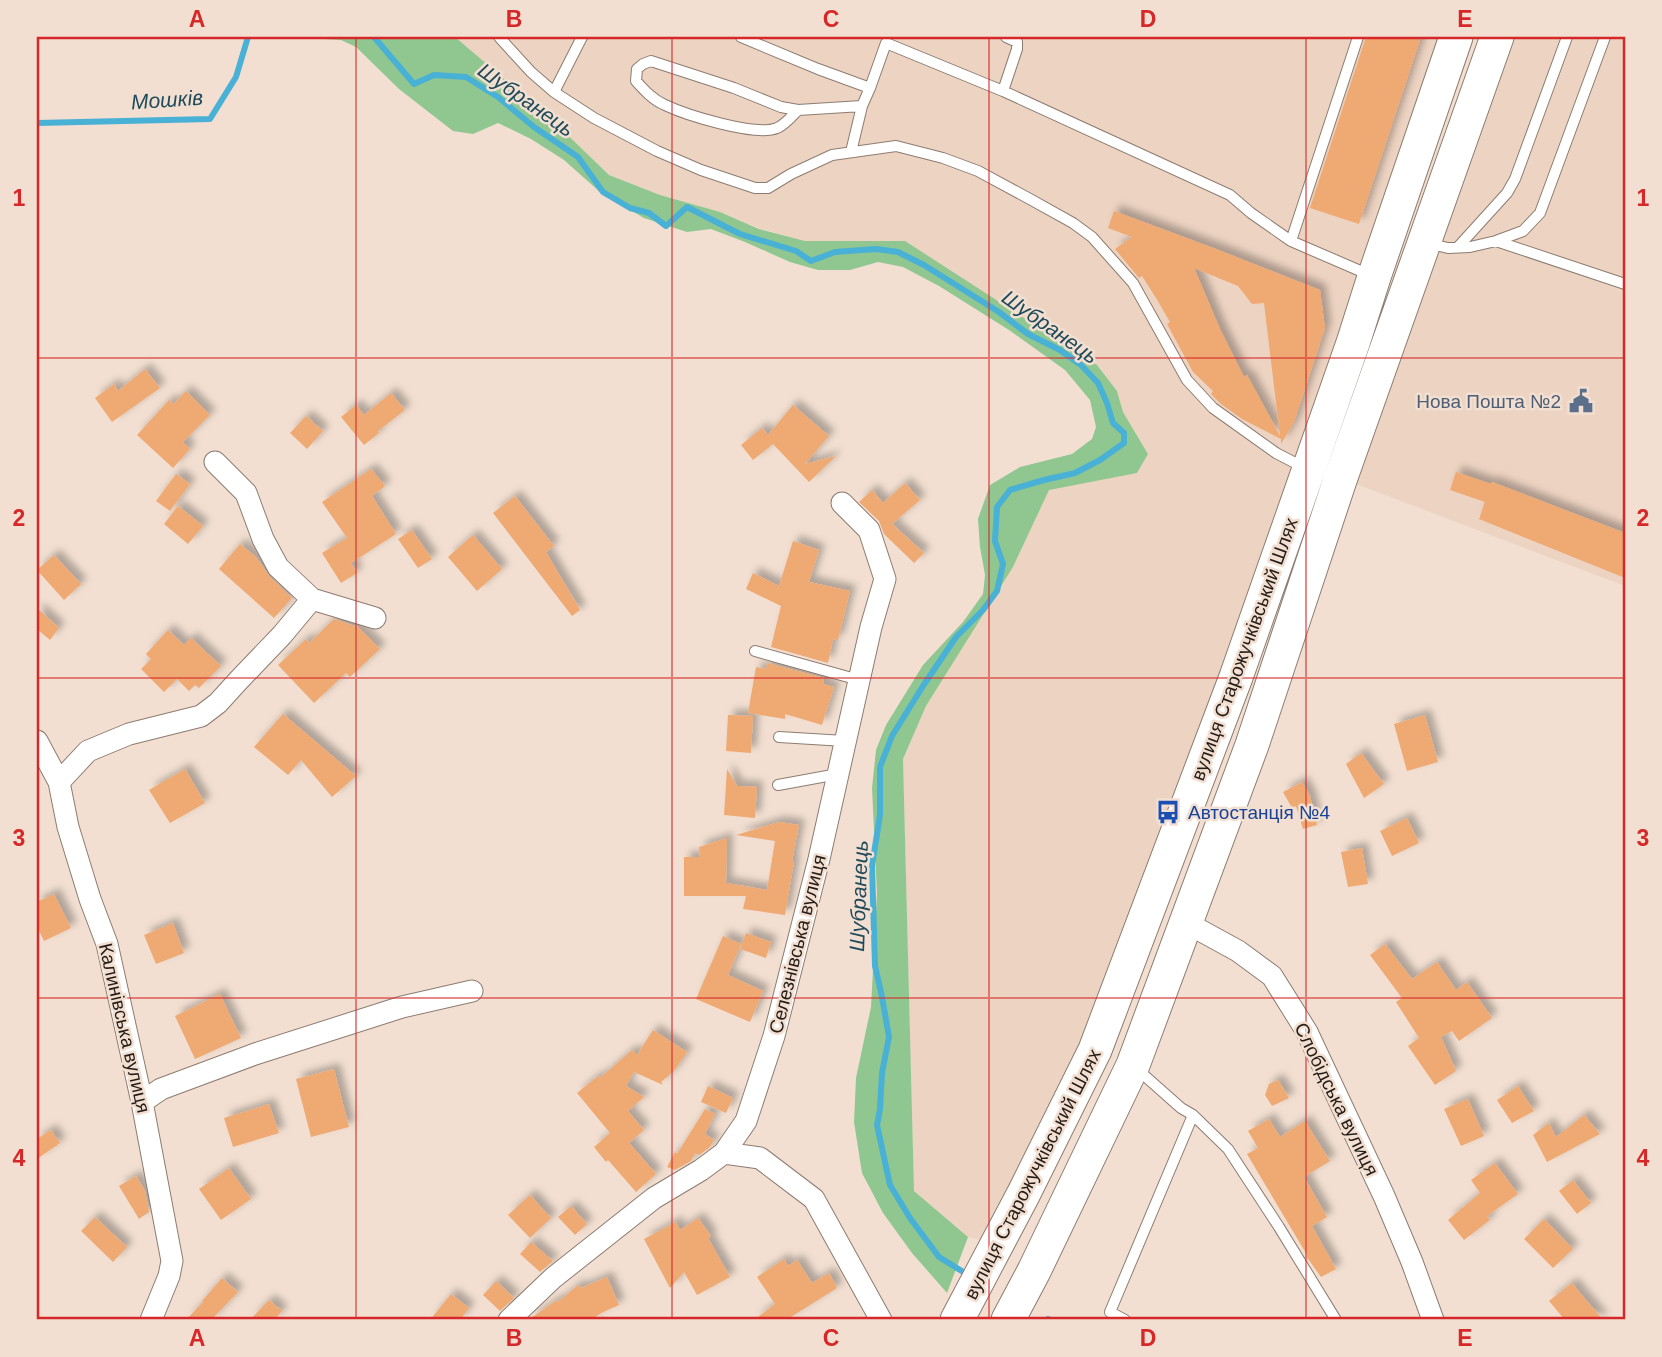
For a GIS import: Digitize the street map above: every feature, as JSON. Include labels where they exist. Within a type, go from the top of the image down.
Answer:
[{"type":"main road","name":"вулиця Старожучківський Шлях","points":[[959,1317],[1095,1050],[1236,677],[1456,37]]},
{"type":"main road","name":"вулиця Старожучківський Шлях","points":[[1008,1320],[1133,1065],[1252,746],[1340,480],[1497,37]]},
{"type":"main road","points":[[1095,1050],[1133,1065]]},
{"type":"street","points":[[215,462],[246,493],[263,538],[278,567],[312,599],[375,618]]},
{"type":"street","name":"Селезнівська вулиця","points":[[509,1320],[553,1278],[654,1198],[701,1170],[723,1153],[746,1121],[774,1036],[819,859],[871,626],[886,579],[869,530],[842,503]]},
{"type":"street","points":[[59,782],[88,751],[129,734],[201,716],[218,703],[312,599]]},
{"type":"street","name":"Калинівська вулиця","points":[[37,741],[59,782],[68,827],[107,944],[142,1102],[172,1261],[169,1276],[151,1320]]},
{"type":"street","name":"Слобідська вулиця","points":[[1185,922],[1238,951],[1272,976],[1300,1021],[1336,1093],[1384,1196],[1433,1320]]},
{"type":"street","points":[[142,1102],[161,1089],[255,1054],[402,1007],[472,991]]},
{"type":"street","points":[[723,1153],[760,1158],[814,1199],[881,1320]]},
{"type":"lane","points":[[499,37],[531,72],[554,92],[594,118],[657,151],[701,170],[755,188],[768,188],[832,155],[896,146],[943,158],[978,172],[1073,223],[1092,237],[1133,283],[1186,380],[1213,408],[1276,453],[1308,470]]},
{"type":"lane","points":[[554,92],[582,37]]},
{"type":"lane","points":[[741,37],[870,88]]},
{"type":"lane","points":[[1003,91],[1017,49],[1017,43],[1006,37]]},
{"type":"lane","points":[[1291,241],[1358,37]]},
{"type":"lane","points":[[1458,247],[1507,193],[1515,179],[1567,37]]},
{"type":"lane","points":[[1424,243],[1448,248],[1470,247],[1496,241],[1523,231],[1540,213],[1605,37]]},
{"type":"lane","points":[[851,152],[862,106],[887,40],[1230,195],[1291,241],[1374,277]]},
{"type":"lane","points":[[798,110],[777,128],[756,130],[732,127],[663,105],[648,94],[636,80],[637,69],[651,61],[734,88],[781,107],[798,110],[862,106]]},
{"type":"lane","points":[[1496,241],[1625,284]]},
{"type":"lane","points":[[755,651],[859,680]]},
{"type":"lane","points":[[779,737],[845,741]]},
{"type":"lane","points":[[778,785],[838,774]]},
{"type":"lane","points":[[1133,1065],[1181,1108],[1193,1115],[1228,1149],[1336,1320]]},
{"type":"lane","points":[[1125,1320],[1110,1312],[1193,1115]]},
{"type":"shaded area","points":[[455,37],[1469,37],[1006,1246],[968,1237],[914,1191],[903,759],[926,706],[1013,567],[1049,489],[1137,473],[1148,453],[1123,412],[1117,391],[1097,365],[905,242],[805,241],[660,195],[609,175],[548,116]]},
{"type":"shaded area","points":[[1503,37],[1625,37],[1625,586],[1348,481]]},
{"type":"green space","points":[[289,37],[455,37],[548,116],[609,175],[660,195],[720,212],[759,229],[805,241],[905,241],[1097,365],[1117,391],[1123,412],[1148,454],[1137,473],[1049,490],[1013,567],[926,706],[903,759],[914,1191],[968,1237],[947,1293],[912,1253],[883,1213],[862,1173],[854,1122],[856,1078],[871,1007],[877,893],[872,788],[876,750],[886,725],[923,665],[963,622],[983,594],[985,575],[978,519],[990,485],[1020,467],[1072,454],[1092,439],[1096,427],[1090,400],[1065,370],[1009,330],[903,267],[878,262],[850,270],[818,270],[790,262],[711,229],[687,232],[644,218],[601,193],[564,160],[531,139],[498,123],[473,134],[453,131],[399,89],[356,47],[341,40]]},
{"type":"building","points":[[1366,37],[1421,37],[1359,224],[1310,208]]},
{"type":"building","points":[[1114,211],[1320,290],[1325,328],[1294,422],[1281,444],[1281,439],[1242,419],[1221,404],[1211,394],[1213,391],[1193,372],[1156,298],[1142,276],[1139,278],[1115,249],[1132,237],[1108,228]],"holes":[[[1194,268],[1238,286],[1252,304],[1264,303],[1280,436],[1247,375],[1244,377]]]},
{"type":"building","points":[[145,369],[160,388],[112,422],[95,398],[114,384],[118,391]]},
{"type":"building","points":[[186,391],[210,415],[183,442],[190,449],[173,468],[137,435],[169,400],[173,404]]},
{"type":"building","points":[[391,393],[405,410],[364,445],[341,417],[356,405],[364,415]]},
{"type":"building","points":[[793,405],[829,436],[805,464],[836,456],[809,482],[773,444],[753,460],[741,445],[762,428],[768,435]]},
{"type":"building","points":[[306,416],[323,431],[307,449],[290,433]]},
{"type":"building","points":[[371,469],[385,486],[372,496],[396,534],[351,563],[357,573],[341,583],[322,553],[347,538],[322,502]]},
{"type":"building","points":[[1456,472],[1491,484],[1492,482],[1625,533],[1625,578],[1479,519],[1485,502],[1450,490]]},
{"type":"building","points":[[176,474],[190,484],[170,511],[156,501]]},
{"type":"building","points":[[905,483],[920,500],[892,524],[924,553],[914,563],[884,534],[879,521],[859,502],[872,490],[883,503]]},
{"type":"building","points":[[515,496],[554,546],[546,552],[580,610],[572,616],[493,513]]},
{"type":"building","points":[[178,506],[203,526],[188,544],[164,524]]},
{"type":"building","points":[[412,530],[432,559],[418,568],[398,539]]},
{"type":"building","points":[[473,535],[502,569],[477,591],[448,557]]},
{"type":"building","points":[[793,541],[819,550],[809,582],[850,591],[838,640],[833,639],[828,663],[771,647],[781,606],[746,589],[753,573],[779,586]]},
{"type":"building","points":[[240,544],[256,557],[269,576],[292,598],[274,618],[219,569]]},
{"type":"building","points":[[54,555],[81,584],[64,600],[37,570]]},
{"type":"building","points":[[37,608],[59,628],[50,640],[37,629]]},
{"type":"building","points":[[334,619],[358,627],[380,649],[350,677],[346,673],[314,703],[278,665],[306,639],[309,643]]},
{"type":"building","points":[[168,630],[184,645],[191,638],[221,666],[199,688],[195,685],[189,691],[177,679],[164,692],[141,669],[151,659],[146,654]]},
{"type":"building","points":[[767,663],[824,678],[823,684],[834,687],[822,725],[785,714],[785,719],[748,713],[756,667],[766,669]]},
{"type":"building","points":[[283,714],[356,776],[332,797],[301,760],[288,775],[254,747]]},
{"type":"building","points":[[728,715],[753,716],[751,753],[726,751]]},
{"type":"building","points":[[1425,715],[1438,762],[1407,771],[1394,724]]},
{"type":"building","points":[[1361,753],[1384,784],[1364,798],[1346,764]]},
{"type":"building","points":[[185,769],[205,803],[170,823],[149,790]]},
{"type":"building","points":[[727,769],[737,786],[757,787],[755,818],[724,815]]},
{"type":"building","points":[[1302,782],[1310,796],[1317,825],[1303,829],[1296,806],[1292,808],[1283,792]]},
{"type":"building","points":[[1407,818],[1419,843],[1392,856],[1380,831]]},
{"type":"building","points":[[779,822],[799,825],[785,915],[743,909],[746,896],[684,896],[684,857],[700,857],[699,847],[727,838],[726,883],[767,890],[775,841],[736,835]]},
{"type":"building","points":[[1362,848],[1368,884],[1348,887],[1341,852]]},
{"type":"building","points":[[54,894],[71,928],[44,941],[37,926],[37,902]]},
{"type":"building","points":[[173,923],[184,953],[156,964],[144,935]]},
{"type":"building","points":[[746,933],[771,942],[766,958],[740,949]]},
{"type":"building","points":[[723,936],[741,944],[728,975],[763,991],[750,1022],[696,999]]},
{"type":"building","points":[[1385,944],[1412,979],[1437,962],[1456,990],[1467,982],[1492,1018],[1459,1041],[1452,1031],[1441,1037],[1456,1071],[1435,1085],[1408,1046],[1419,1038],[1396,1002],[1402,998],[1370,955]]},
{"type":"building","points":[[220,994],[241,1038],[195,1059],[175,1016]]},
{"type":"building","points":[[653,1030],[687,1052],[674,1071],[661,1082],[663,1085],[634,1072],[626,1086],[644,1097],[628,1111],[644,1130],[629,1143],[656,1174],[636,1192],[594,1147],[610,1133],[577,1093],[598,1076],[600,1078],[632,1050],[637,1055]]},
{"type":"building","points":[[334,1069],[349,1127],[311,1137],[296,1079]]},
{"type":"building","points":[[1278,1080],[1289,1098],[1272,1106],[1265,1095],[1269,1084]]},
{"type":"building","points":[[708,1086],[733,1098],[726,1113],[701,1102]]},
{"type":"building","points":[[1518,1086],[1534,1111],[1512,1123],[1497,1100]]},
{"type":"building","points":[[1468,1099],[1484,1136],[1461,1146],[1444,1109]]},
{"type":"building","points":[[269,1104],[279,1133],[233,1147],[224,1118]]},
{"type":"building","points":[[705,1109],[715,1114],[705,1134],[714,1140],[709,1148],[699,1155],[695,1153],[691,1161],[675,1170],[667,1167],[675,1152],[677,1154]]},
{"type":"building","points":[[1584,1115],[1600,1134],[1547,1162],[1533,1135],[1549,1123],[1556,1137]]},
{"type":"building","points":[[1269,1119],[1280,1137],[1305,1121],[1330,1161],[1304,1177],[1327,1217],[1312,1226],[1336,1269],[1321,1277],[1247,1154],[1258,1148],[1248,1131]]},
{"type":"building","points":[[51,1130],[60,1143],[37,1159],[37,1139]]},
{"type":"building","points":[[1495,1163],[1518,1194],[1487,1216],[1490,1220],[1464,1240],[1448,1220],[1480,1193],[1471,1180]]},
{"type":"building","points":[[229,1168],[251,1199],[221,1220],[199,1189]]},
{"type":"building","points":[[136,1176],[145,1191],[149,1212],[139,1219],[119,1186]]},
{"type":"building","points":[[1573,1180],[1591,1203],[1577,1214],[1559,1191]]},
{"type":"building","points":[[530,1195],[551,1218],[530,1238],[508,1215]]},
{"type":"building","points":[[571,1206],[587,1224],[575,1235],[558,1217]]},
{"type":"building","points":[[95,1217],[127,1247],[113,1262],[81,1231]]},
{"type":"building","points":[[698,1218],[711,1236],[708,1238],[730,1277],[697,1295],[684,1272],[670,1288],[644,1239],[676,1222],[680,1230]]},
{"type":"building","points":[[1544,1219],[1573,1249],[1553,1268],[1524,1239]]},
{"type":"building","points":[[531,1242],[553,1261],[540,1272],[520,1254]]},
{"type":"building","points":[[784,1259],[788,1266],[797,1260],[812,1283],[829,1273],[837,1288],[786,1320],[754,1320],[775,1304],[757,1277]]},
{"type":"building","points":[[607,1277],[619,1305],[591,1320],[528,1320],[557,1300],[558,1302],[578,1285],[581,1288]]},
{"type":"building","points":[[222,1278],[238,1292],[211,1320],[186,1320],[203,1302]]},
{"type":"building","points":[[496,1281],[514,1298],[500,1311],[483,1295]]},
{"type":"building","points":[[1572,1283],[1603,1320],[1565,1320],[1549,1301]]},
{"type":"building","points":[[451,1294],[469,1308],[460,1320],[430,1320]]},
{"type":"building","points":[[269,1300],[282,1311],[274,1320],[250,1320]]},
{"type":"waterway","name":"Мошків","points":[[37,123],[210,119],[236,77],[248,37]]},
{"type":"waterway","name":"Шубранець","points":[[374,37],[414,84],[434,75],[466,77],[498,97],[534,127],[578,157],[603,192],[630,208],[649,213],[666,226],[687,207],[740,234],[796,251],[811,261],[835,252],[876,249],[898,252],[924,265],[999,312],[1028,334],[1060,350],[1081,365],[1098,383],[1113,423],[1124,433],[1124,443],[1100,460],[1075,473],[1010,490],[997,507],[995,541],[1003,564],[997,591],[983,610],[956,637],[923,686],[892,736],[880,767],[880,815],[872,866],[875,966],[889,1037],[877,1125],[890,1185],[939,1257],[965,1273]]},
{"type":"place","name":"Нова Пошта №2","points":[[1581,401]]},
{"type":"place","name":"Автостанція №4","points":[[1168,812]]}]
